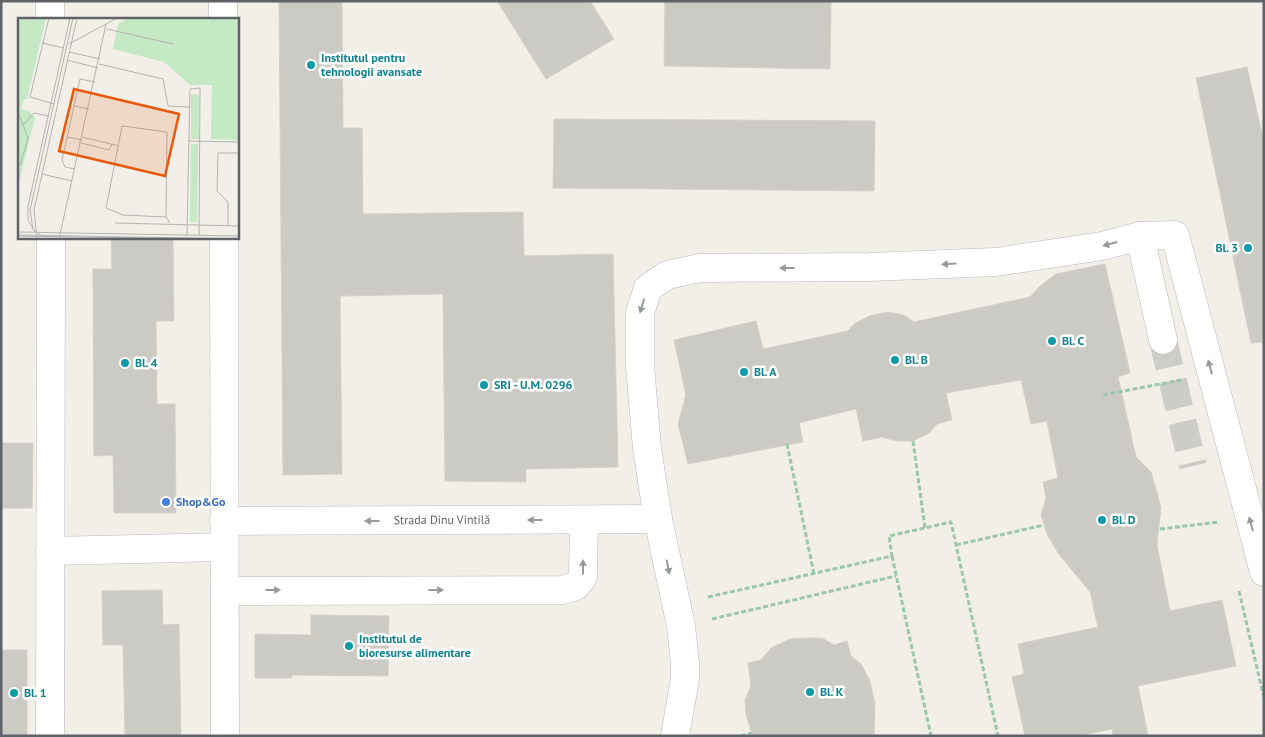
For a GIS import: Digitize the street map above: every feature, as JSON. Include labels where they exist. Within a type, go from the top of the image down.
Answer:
[{"type":"street","points":[[50,1],[50,18]]},
{"type":"street","points":[[223,1],[223,18]]},
{"type":"street","points":[[675,736],[685,680],[685,663],[678,615],[658,519],[646,439],[640,366],[640,313],[648,288],[667,275],[700,268],[869,267],[996,262],[1102,246],[1140,236],[1175,235],[1264,572]]},
{"type":"street","points":[[1140,236],[1163,340]]},
{"type":"street","points":[[50,736],[51,239]]},
{"type":"street","points":[[224,239],[225,736]]},
{"type":"street","name":"Strada Dinu Vintilă","points":[[50,551],[224,534],[584,520],[658,519]]},
{"type":"street","points":[[224,591],[563,590],[576,586],[583,577],[584,520]]},
{"type":"path","points":[[1103,395],[1188,378]]},
{"type":"path","points":[[912,441],[925,528]]},
{"type":"path","points":[[787,444],[814,574]]},
{"type":"path","points":[[1160,529],[1222,521]]},
{"type":"path","points":[[931,736],[889,536],[951,522],[998,736]]},
{"type":"path","points":[[956,545],[1044,525]]},
{"type":"path","points":[[678,615],[814,574],[892,556]]},
{"type":"path","points":[[678,615],[896,576]]},
{"type":"path","points":[[1237,586],[1264,698]]},
{"type":"path","points":[[741,736],[752,733]]},
{"type":"building","points":[[279,1],[342,1],[343,128],[362,128],[363,214],[523,212],[524,256],[613,254],[618,467],[526,469],[526,482],[445,481],[443,294],[340,296],[342,474],[283,475]]},
{"type":"building","points":[[497,1],[590,1],[614,39],[546,79]]},
{"type":"building","points":[[665,1],[831,1],[830,69],[664,66]]},
{"type":"building","name":"Bl. 3","points":[[1247,67],[1264,143],[1264,342],[1251,343],[1196,78]]},
{"type":"building","points":[[554,119],[875,121],[874,191],[553,188]]},
{"type":"building","name":"Bl. 4","points":[[111,239],[173,239],[174,321],[156,321],[157,404],[175,404],[176,513],[114,513],[113,455],[94,456],[93,269],[112,269]]},
{"type":"building","points":[[1105,264],[1130,373],[1118,377],[1136,457],[1151,472],[1161,507],[1157,545],[1170,611],[1222,600],[1236,666],[1138,686],[1148,736],[1113,736],[1112,729],[1078,736],[1025,736],[1012,677],[1024,674],[1018,644],[1098,627],[1090,592],[1058,553],[1047,534],[1041,515],[1046,498],[1043,482],[1058,478],[1047,421],[1031,424],[1021,380],[946,393],[952,420],[937,424],[929,433],[913,441],[896,441],[882,437],[863,441],[856,409],[799,423],[803,442],[688,464],[678,424],[686,395],[674,340],[756,321],[763,349],[848,331],[854,324],[869,316],[887,312],[904,315],[914,322],[1030,297],[1040,286],[1056,274]]},
{"type":"building","points":[[1,443],[33,443],[32,508],[1,508]]},
{"type":"building","points":[[162,590],[163,625],[179,624],[181,736],[125,736],[123,645],[103,645],[102,591]]},
{"type":"building","name":"Institutul de bioresurse alimentare","points":[[311,615],[389,616],[388,676],[292,675],[292,678],[255,678],[255,634],[311,635]]},
{"type":"building","name":"Bl. K","points":[[822,638],[834,645],[847,641],[851,656],[861,664],[870,681],[875,704],[874,736],[753,736],[746,715],[745,699],[751,686],[748,663],[761,660],[771,648],[790,639]]},
{"type":"building","name":"Bl. 1","points":[[1,650],[27,650],[27,736],[1,736]]},
{"type":"tunnel","points":[[1163,340],[1193,466]]},
{"type":"place","name":"Institutul pentru tehnologii avansate","points":[[311,65]]},
{"type":"place","name":"Bl. 3","points":[[1248,248]]},
{"type":"place","name":"Bl. C","points":[[1052,341]]},
{"type":"place","name":"Bl. B","points":[[895,360]]},
{"type":"place","name":"Bl. 4","points":[[125,363]]},
{"type":"place","name":"Bl. A","points":[[744,372]]},
{"type":"place","name":"SRI - U.M. 0296","points":[[484,385]]},
{"type":"place","name":"Shop&Go","points":[[166,502]]},
{"type":"place","name":"Bl. D","points":[[1102,520]]},
{"type":"place","name":"Institutul de bioresurse alimentare","points":[[349,646]]},
{"type":"place","name":"Bl. K","points":[[810,692]]},
{"type":"place","name":"Bl. 1","points":[[14,693]]}]
